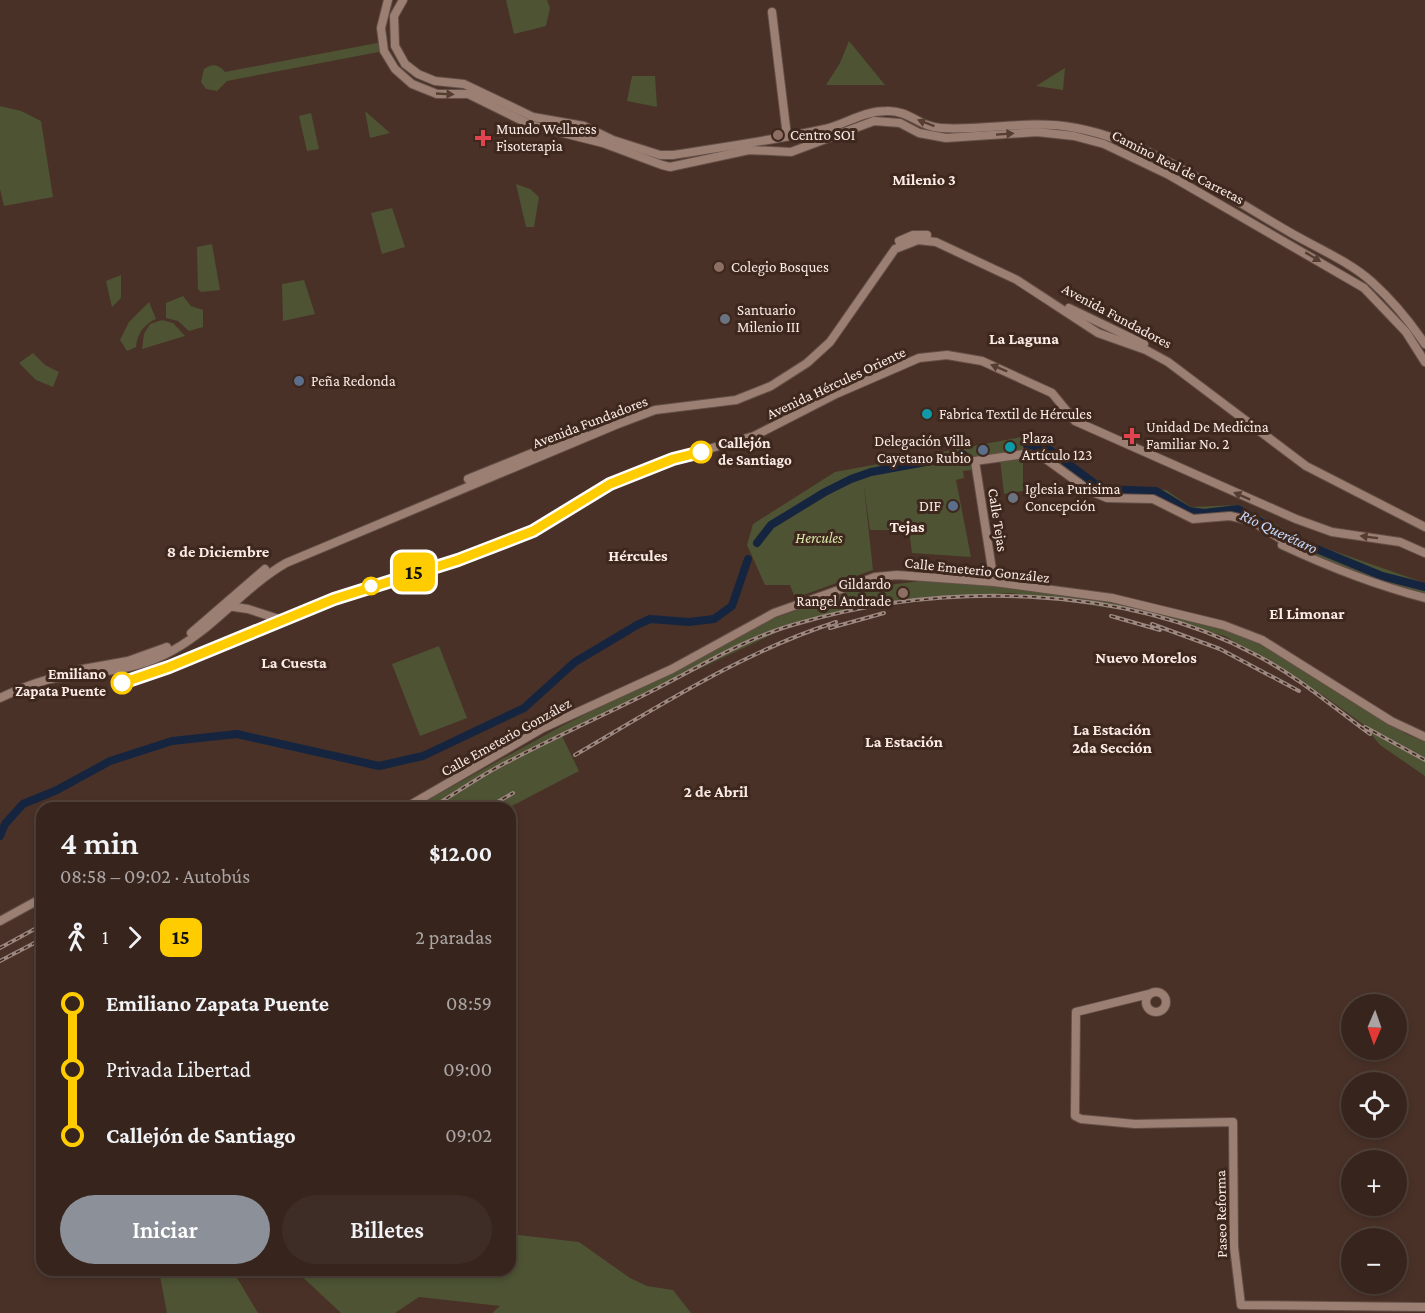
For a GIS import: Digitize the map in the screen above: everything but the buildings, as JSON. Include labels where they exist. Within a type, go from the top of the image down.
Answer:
[{"type":"street","points":[[389,0],[394,6],[402,1]]},
{"type":"street","name":"Camino Real de Carretas","points":[[389,0],[383,14],[380,33],[384,51],[395,69],[411,82],[437,94],[468,94],[531,125],[603,143],[670,167],[749,150],[786,152],[801,150],[819,140],[858,126],[887,121],[900,123],[932,136],[1037,132],[1074,136],[1104,144],[1169,175],[1365,288],[1406,332],[1425,362]]},
{"type":"street","points":[[395,69],[405,71],[403,61],[395,46],[394,17],[402,1]]},
{"type":"street","points":[[383,14],[389,9],[394,17]]},
{"type":"street","points":[[772,12],[784,137],[778,147],[786,152]]},
{"type":"street","name":"Camino Real de Carretas","points":[[403,61],[418,74],[435,81],[464,84],[532,117],[584,126],[613,140],[660,155],[784,137],[830,128],[872,112],[885,111],[903,111],[920,122],[940,128],[1056,124],[1108,136],[1172,166],[1371,281],[1413,326],[1425,344]]},
{"type":"street","points":[[411,82],[408,74],[418,74]]},
{"type":"street","points":[[797,134],[804,142],[801,150]]},
{"type":"street","name":"Avenida Fundadores","points":[[0,698],[55,678],[130,667],[164,655],[197,636],[266,568],[326,538],[515,459],[653,404],[735,394],[769,381],[827,338],[888,249],[914,235],[942,239],[991,262],[1082,316],[1147,345],[1189,371],[1308,461],[1425,521]]},
{"type":"street","name":"Avenida Fundadores","points":[[0,693],[54,674],[128,661],[161,650],[194,632],[270,573],[328,544],[618,424],[655,410],[736,400],[771,386],[807,363],[830,342],[895,249],[918,240],[936,242],[1017,280],[1098,333],[1146,350],[1168,362],[1306,466],[1425,527]]},
{"type":"street","name":"Avenida Hércules Oriente","points":[[248,609],[285,621],[334,599],[458,560],[533,531],[610,484],[673,459],[754,436],[851,387],[919,358],[947,355],[982,361],[1052,393],[1075,421],[1296,519],[1332,532],[1400,542],[1425,553]]},
{"type":"street","name":"Calle Tejas","points":[[994,582],[975,461],[1024,454],[1043,457],[1090,491],[1107,498],[1153,499],[1188,519],[1230,516],[1252,521],[1283,543],[1330,568],[1376,585],[1425,598]]},
{"type":"street","name":"Calle Emeterio González","points":[[415,802],[543,728],[672,669],[774,613],[875,577],[920,575],[994,582],[1141,604],[1251,634],[1381,715],[1425,737]]},
{"type":"street","points":[[227,606],[248,609],[245,594]]},
{"type":"street","points":[[0,921],[36,901]]},
{"type":"street","name":"Paseo Reforma","points":[[1148,998],[1129,999],[1076,1012],[1075,1116],[1081,1119],[1135,1124],[1233,1122],[1234,1247],[1241,1305],[1363,1304]]},
{"type":"street","points":[[1363,1304],[1372,1301],[1425,1302]]},
{"type":"street","points":[[1363,1304],[1425,1307]]},
{"type":"green space","points":[[506,0],[547,0],[550,8],[546,26],[514,34]]},
{"type":"green space","points":[[849,41],[885,85],[826,85],[840,63]]},
{"type":"green space","points":[[382,42],[384,51],[227,81],[217,91],[206,89],[201,82],[204,69],[210,66],[218,66],[225,72]]},
{"type":"green space","points":[[1065,68],[1063,90],[1036,86]]},
{"type":"green space","points":[[632,76],[655,76],[657,107],[627,101]]},
{"type":"green space","points":[[0,106],[21,111],[41,121],[53,197],[4,206],[0,189]]},
{"type":"green space","points":[[365,111],[390,133],[370,138]]},
{"type":"green space","points":[[311,113],[319,149],[307,151],[299,116]]},
{"type":"green space","points":[[516,184],[530,189],[539,197],[534,227],[526,227]]},
{"type":"green space","points":[[392,208],[405,247],[382,254],[371,213]]},
{"type":"green space","points":[[212,244],[220,290],[201,292],[198,289],[197,247]]},
{"type":"green space","points":[[121,275],[121,298],[112,307],[106,281]]},
{"type":"green space","points":[[304,280],[315,314],[283,321],[282,284]]},
{"type":"green space","points":[[183,296],[191,306],[203,310],[203,327],[189,331],[178,321],[166,318],[166,303]]},
{"type":"green space","points":[[149,302],[156,319],[142,330],[136,347],[127,351],[120,340],[129,322]]},
{"type":"green space","points":[[162,320],[173,323],[185,336],[142,349],[144,334],[150,324]]},
{"type":"green space","points":[[33,353],[45,365],[59,372],[53,387],[36,380],[19,363]]},
{"type":"green space","name":"Hercules","points":[[1022,437],[1023,442],[1049,446],[1103,485],[1166,490],[1191,507],[1239,505],[1308,542],[1425,583],[1425,595],[1383,585],[1286,545],[1245,518],[1197,518],[1162,499],[1104,496],[1047,458],[1023,454],[1023,491],[1004,494],[1000,459],[973,464],[972,470],[963,471],[964,478],[956,480],[971,557],[912,553],[909,530],[870,530],[864,487],[873,570],[795,598],[790,585],[765,585],[747,545],[753,524],[835,472]]},
{"type":"green space","points":[[920,581],[989,584],[1144,606],[1229,630],[1269,648],[1406,734],[1425,742],[1425,776],[1380,745],[1364,725],[1324,696],[1225,636],[1129,611],[1011,593],[909,599],[857,607],[790,626],[561,734],[579,771],[516,804],[516,802],[424,802],[560,727],[764,622],[856,589]]},
{"type":"green space","points":[[439,646],[467,718],[420,736],[392,664]]},
{"type":"green space","points":[[516,1235],[579,1242],[630,1278],[647,1286],[673,1290],[691,1313],[492,1313],[500,1306],[419,1297],[395,1313],[341,1313],[301,1276],[516,1276]]},
{"type":"green space","points":[[160,1276],[236,1276],[258,1313],[167,1313]]},
{"type":"waterway","name":"Río Querétaro","points":[[1027,445],[1047,448],[1102,489],[1156,491],[1189,511],[1204,513],[1238,509],[1288,537],[1382,576],[1425,587]]},
{"type":"waterway","points":[[757,543],[771,525],[851,479],[871,472],[964,455]]},
{"type":"waterway","points":[[0,836],[5,824],[23,804],[57,790],[110,761],[172,741],[237,734],[379,766],[423,756],[524,708],[575,662],[637,625],[650,619],[689,622],[714,619],[732,606],[748,559]]},
{"type":"railway","points":[[441,802],[515,758],[758,637],[796,624],[852,610],[910,601],[969,596],[1030,597],[1090,602],[1148,614],[1204,631],[1271,663],[1370,734]]},
{"type":"railway","points":[[830,628],[884,613]]},
{"type":"railway","points":[[1111,616],[1160,630]]},
{"type":"railway","points":[[575,755],[735,664],[802,634],[836,622]]},
{"type":"railway","points":[[1152,624],[1220,649],[1299,691]]},
{"type":"railway","points":[[1365,727],[1425,760]]},
{"type":"railway","points":[[497,802],[513,793]]},
{"type":"railway","points":[[0,948],[36,928]]},
{"type":"railway","points":[[0,961],[36,942]]},
{"type":"bus line","name":"15","points":[[122,683],[169,667],[334,599],[407,574],[458,560],[533,531],[610,484],[673,459],[701,452]]},
{"type":"place","name":"Centro SOI","points":[[778,135]]},
{"type":"place","name":"Mundo Wellness Fisoterapia","points":[[483,138]]},
{"type":"place","name":"Colegio Bosques","points":[[719,267]]},
{"type":"place","name":"Santuario Milenio III","points":[[725,319]]},
{"type":"place","name":"Peña Redonda","points":[[299,381]]},
{"type":"place","name":"Fabrica Textil de Hércules","points":[[927,414]]},
{"type":"place","name":"Unidad De Medicina Familiar No. 2","points":[[1132,436]]},
{"type":"place","name":"Plaza Artículo 123","points":[[1010,447]]},
{"type":"place","name":"Delegación Villa Cayetano Rubio","points":[[983,450]]},
{"type":"place","name":"Callejón de Santiago","points":[[701,452]]},
{"type":"place","name":"Iglesia Purisima Concepción","points":[[1013,498]]},
{"type":"place","name":"DIF","points":[[953,506]]},
{"type":"place","name":"Gildardo Rangel Andrade","points":[[903,593]]},
{"type":"place","name":"Emiliano Zapata Puente","points":[[122,683]]},
{"type":"district","name":"Milenio 3","points":[[924,179]]},
{"type":"district","name":"La Laguna","points":[[1024,338]]},
{"type":"district","name":"Tejas","points":[[907,526]]},
{"type":"district","name":"8 de Diciembre","points":[[218,551]]},
{"type":"district","name":"Hércules","points":[[638,555]]},
{"type":"district","name":"El Limonar","points":[[1307,613]]},
{"type":"district","name":"Nuevo Morelos","points":[[1146,657]]},
{"type":"district","name":"La Cuesta","points":[[294,662]]},
{"type":"district","name":"La Estación 2da Sección","points":[[1112,738]]},
{"type":"district","name":"La Estación","points":[[904,741]]},
{"type":"district","name":"2 de Abril","points":[[716,791]]}]
